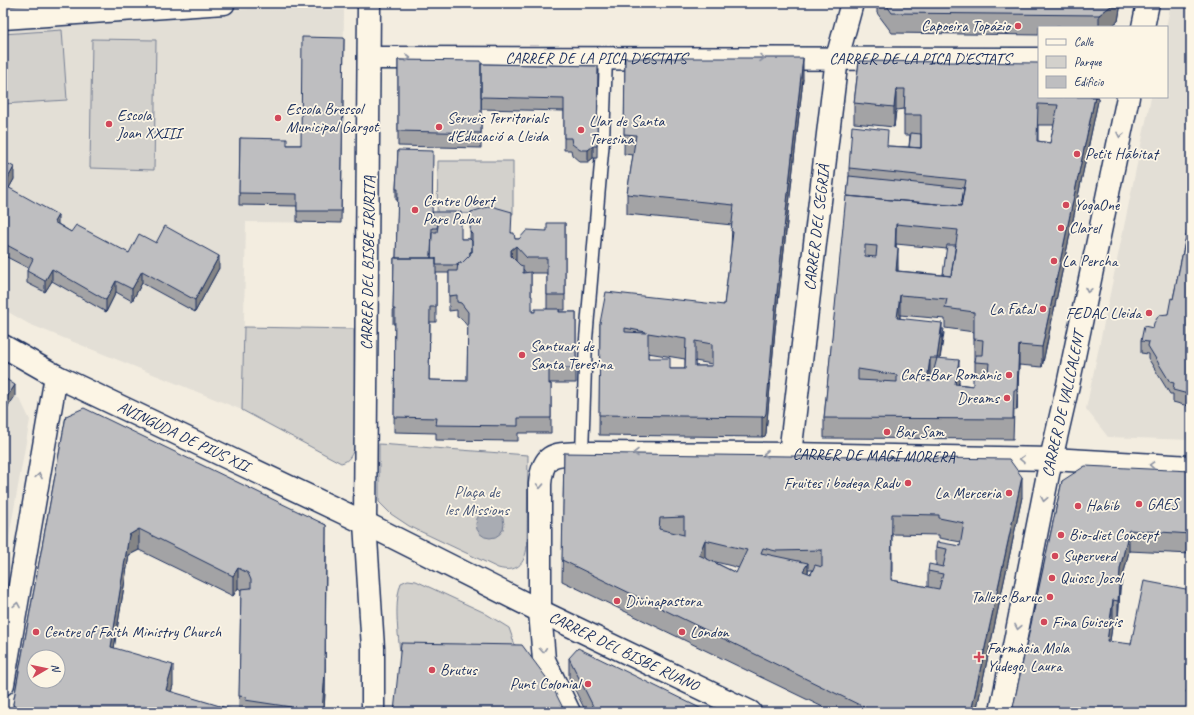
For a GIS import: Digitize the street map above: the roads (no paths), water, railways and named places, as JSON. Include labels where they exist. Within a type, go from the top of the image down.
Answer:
[{"type":"street","points":[[3,18],[224,3]]},
{"type":"street","name":"CARRER DEL BISBE IRURITA","points":[[369,3],[370,58],[365,523],[373,648],[373,712]]},
{"type":"street","name":"CARRER DEL SEGRIÀ","points":[[790,454],[837,58],[852,3]]},
{"type":"street","points":[[1143,26],[1148,3]]},
{"type":"street","name":"CARRER DE LA PICA D'ESTATS","points":[[370,58],[1038,59]]},
{"type":"street","name":"CARRER DE VALLCALENT","points":[[1001,712],[1051,459],[1070,377],[1128,98]]},
{"type":"street","name":"AVINGUDA DE PIUS XII","points":[[3,346],[56,376],[365,523]]},
{"type":"street","points":[[3,684],[56,376]]},
{"type":"street","name":"CARRER DE MAGÍ MORERA","points":[[540,611],[541,472],[550,458],[557,454],[790,454],[1051,459],[1191,467]]},
{"type":"street","points":[[365,523],[540,611],[544,660],[569,712]]},
{"type":"street","name":"CARRER DEL BISBE RUANO","points":[[540,611],[750,712]]},
{"type":"lane","points":[[582,453],[586,339],[603,140],[606,58]]},
{"type":"lane","points":[[573,318],[588,318]]},
{"type":"place","name":"Capoeira Topázio","points":[[1018,26]]},
{"type":"place","name":"Escola Bressol Municipal Gargot","points":[[278,118]]},
{"type":"place","name":"Escola Joan XXIII","points":[[109,124]]},
{"type":"place","name":"Serveis Territorials d'Educació a Lleida","points":[[439,127]]},
{"type":"place","name":"Llar de Santa Teresina","points":[[581,130]]},
{"type":"place","name":"Petit Hābitat","points":[[1077,154]]},
{"type":"place","name":"YogaOne","points":[[1066,205]]},
{"type":"place","name":"Centre Obert Pare Palau","points":[[415,210]]},
{"type":"place","name":"Clarel","points":[[1061,228]]},
{"type":"place","name":"La Percha","points":[[1054,261]]},
{"type":"place","name":"La Fatal","points":[[1043,309]]},
{"type":"place","name":"FEDAC Lleida","points":[[1149,313]]},
{"type":"place","name":"Santuari de Santa Teresina","points":[[522,355]]},
{"type":"place","name":"Cafe-Bar Romànic","points":[[1009,375]]},
{"type":"place","name":"Dreams","points":[[1007,398]]},
{"type":"place","name":"Bar Sam","points":[[887,432]]},
{"type":"place","name":"Fruites i bodega Radu","points":[[908,483]]},
{"type":"place","name":"La Merceria","points":[[1009,493]]},
{"type":"place","name":"GAES","points":[[1139,504]]},
{"type":"place","name":"Habib","points":[[1078,506]]},
{"type":"place","name":"Bio-diet Concept","points":[[1061,535]]},
{"type":"place","name":"Superverd","points":[[1055,556]]},
{"type":"place","name":"Quiosc Josol","points":[[1052,578]]},
{"type":"place","name":"Tallers Baruc","points":[[1050,597]]},
{"type":"place","name":"Divinapastora","points":[[617,601]]},
{"type":"place","name":"Fina Guiseris","points":[[1044,622]]},
{"type":"place","name":"Centre of Faith Ministry Church","points":[[36,632]]},
{"type":"place","name":"London","points":[[682,632]]},
{"type":"place","name":"Farmàcia Mola Yudego, Laura","points":[[979,657]]},
{"type":"place","name":"Brutus","points":[[432,670]]},
{"type":"place","name":"Punt Colonial","points":[[588,684]]},
{"type":"park label","name":"Plaça de les Missions","points":[[477,501]]}]
